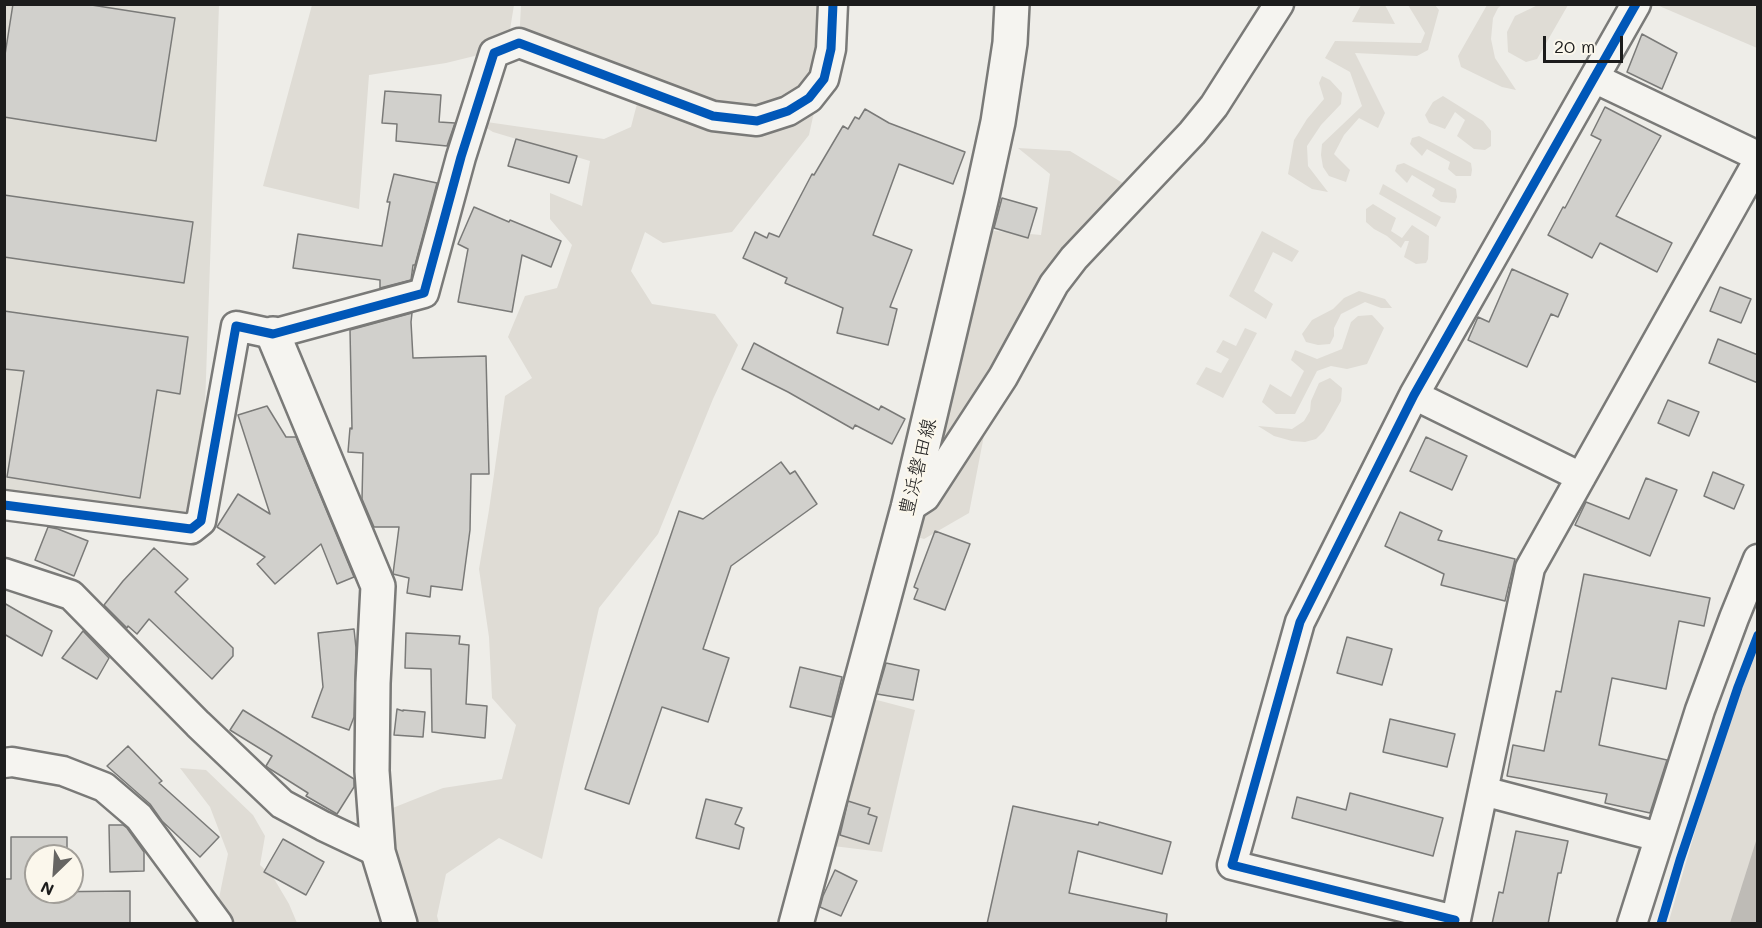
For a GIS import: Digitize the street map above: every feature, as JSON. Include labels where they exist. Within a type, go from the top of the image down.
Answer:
[{"type":"main road","name":"豊浜磐田線","points":[[796,924],[908,508],[982,196],[998,122],[1010,43],[1012,4]]},
{"type":"main road","points":[[273,334],[378,586],[373,683],[372,771],[378,852],[400,924]]},
{"type":"street","points":[[4,505],[191,529],[201,521],[236,326],[273,334],[424,293],[461,157],[494,53],[519,44],[713,116],[757,121],[788,111],[809,98],[824,79],[831,49],[834,4]]},
{"type":"street","points":[[908,508],[925,497],[932,487],[1003,376],[1054,284],[1074,258],[1192,133],[1214,106],[1279,4]]},
{"type":"street","points":[[1636,4],[1414,395],[1300,622],[1232,865],[1455,922],[1530,568],[1758,161]]},
{"type":"street","points":[[1594,78],[1758,156]]},
{"type":"street","points":[[1414,395],[1581,477]]},
{"type":"street","points":[[1632,924],[1704,700],[1758,559]]},
{"type":"street","points":[[4,573],[71,595],[198,724],[282,804],[378,852]]},
{"type":"street","points":[[4,763],[12,762],[63,771],[104,787],[139,817],[218,924]]},
{"type":"street","points":[[1483,791],[1659,837]]},
{"type":"shaded area","points":[[1540,4],[1568,5],[1537,59],[1526,62],[1508,52],[1507,32],[1515,16]]},
{"type":"shaded area","points":[[4,5],[219,5],[201,521],[5,490]]},
{"type":"shaded area","points":[[312,5],[514,5],[507,48],[446,63],[369,75],[359,209],[263,186]]},
{"type":"shaded area","points":[[521,5],[828,5],[833,25],[809,135],[732,232],[663,243],[645,232],[631,271],[652,304],[715,314],[738,345],[713,399],[658,534],[599,608],[542,859],[499,838],[446,874],[437,916],[439,923],[410,923],[375,815],[443,788],[502,779],[516,725],[492,698],[489,637],[479,569],[505,396],[532,378],[508,337],[525,296],[557,288],[572,245],[550,219],[550,193],[582,206],[590,161],[493,132],[473,120],[604,139],[631,127],[639,96],[519,43]]},
{"type":"shaded area","points":[[1361,5],[1385,5],[1395,24],[1352,22]]},
{"type":"shaded area","points":[[1408,5],[1435,5],[1439,10],[1428,50],[1417,56],[1355,53],[1385,113],[1378,128],[1359,118],[1344,135],[1334,154],[1350,170],[1346,182],[1329,176],[1323,167],[1322,144],[1362,106],[1350,72],[1325,58],[1335,41],[1421,43],[1425,33]]},
{"type":"shaded area","points":[[1487,5],[1502,5],[1493,18],[1491,39],[1495,58],[1516,90],[1502,87],[1461,67],[1458,56]]},
{"type":"shaded area","points":[[1657,5],[1757,5],[1757,48]]},
{"type":"shaded area","points":[[1322,76],[1330,80],[1342,93],[1341,104],[1321,125],[1307,146],[1308,166],[1328,192],[1312,189],[1288,174],[1294,140],[1307,119],[1324,99],[1319,83]]},
{"type":"shaded area","points":[[1443,96],[1483,121],[1491,131],[1491,146],[1485,150],[1474,149],[1457,136],[1465,120],[1455,112],[1445,129],[1429,123],[1425,115],[1433,102]]},
{"type":"shaded area","points":[[1419,136],[1471,163],[1471,176],[1456,176],[1448,169],[1450,162],[1427,149],[1422,156],[1410,144],[1412,138]]},
{"type":"shaded area","points":[[1018,148],[1070,151],[1126,185],[997,368],[969,513],[924,539],[902,532],[985,230],[1041,235],[1050,174]]},
{"type":"shaded area","points":[[1404,163],[1456,189],[1455,203],[1441,202],[1432,196],[1435,189],[1412,175],[1407,183],[1395,171],[1397,165]]},
{"type":"shaded area","points":[[1383,184],[1441,217],[1436,227],[1379,194]]},
{"type":"shaded area","points":[[1373,204],[1396,218],[1391,231],[1402,238],[1412,225],[1429,236],[1426,263],[1416,264],[1404,257],[1409,241],[1405,241],[1401,248],[1366,222],[1366,209]]},
{"type":"shaded area","points":[[1262,231],[1299,251],[1292,262],[1273,252],[1254,291],[1273,304],[1266,319],[1229,296]]},
{"type":"shaded area","points":[[1359,291],[1385,299],[1392,308],[1381,308],[1365,302],[1341,314],[1330,344],[1318,345],[1306,342],[1302,334],[1312,320],[1333,309],[1344,298]]},
{"type":"shaded area","points":[[1372,315],[1384,328],[1367,364],[1347,369],[1331,366],[1317,371],[1295,414],[1276,414],[1262,402],[1270,384],[1291,397],[1304,371],[1291,360],[1295,350],[1317,359],[1342,349],[1351,322],[1358,316]]},
{"type":"shaded area","points":[[1245,328],[1257,333],[1223,398],[1196,384],[1206,367],[1221,373],[1229,359],[1216,352],[1223,340],[1236,346]]},
{"type":"shaded area","points":[[1330,378],[1342,388],[1341,401],[1324,431],[1316,439],[1305,442],[1292,441],[1274,436],[1258,426],[1292,429],[1304,421],[1310,411],[1311,401],[1319,383]]},
{"type":"shaded area","points":[[1757,639],[1757,923],[1668,924],[1731,708]]},
{"type":"shaded area","points":[[858,695],[915,710],[882,852],[817,844]]},
{"type":"shaded area","points":[[180,768],[206,770],[253,815],[265,836],[260,865],[273,877],[297,923],[222,923],[217,908],[228,854],[210,807]]},
{"type":"shaded area","points":[[1757,838],[1757,923],[1730,923]]},
{"type":"building","points":[[13,4],[85,4],[175,18],[156,141],[4,117],[4,61]]},
{"type":"building","points":[[1642,34],[1677,53],[1662,89],[1627,72]]},
{"type":"building","points":[[385,91],[441,95],[439,122],[455,123],[447,146],[396,141],[397,124],[382,123]]},
{"type":"building","points":[[1605,107],[1661,136],[1616,216],[1672,243],[1657,272],[1600,243],[1592,258],[1548,235],[1601,140],[1591,135]]},
{"type":"building","points":[[865,109],[889,123],[965,152],[953,184],[899,164],[873,235],[912,250],[890,307],[897,309],[888,345],[837,333],[843,308],[785,283],[787,278],[743,258],[755,232],[767,238],[769,233],[779,237],[812,174],[814,175],[843,126],[848,129],[855,117],[859,119]]},
{"type":"building","points":[[516,139],[577,156],[569,183],[508,166]]},
{"type":"building","points":[[394,174],[437,183],[415,265],[413,265],[411,280],[380,288],[380,280],[293,268],[298,234],[382,246],[390,202],[387,202]]},
{"type":"building","points":[[4,195],[193,222],[184,283],[4,257]]},
{"type":"building","points":[[1002,198],[1037,208],[1028,238],[994,228]]},
{"type":"building","points":[[474,207],[561,241],[551,267],[522,255],[512,312],[458,302],[468,249],[458,244]]},
{"type":"building","points":[[1512,269],[1568,294],[1558,317],[1551,314],[1527,367],[1468,340],[1478,317],[1489,322]]},
{"type":"building","points":[[1720,287],[1751,299],[1741,323],[1710,311]]},
{"type":"building","points":[[4,311],[188,337],[180,394],[157,390],[140,498],[7,477],[24,371],[4,369]]},
{"type":"building","points":[[412,313],[413,358],[486,356],[489,474],[471,474],[470,530],[462,590],[431,586],[430,597],[407,593],[409,578],[393,574],[399,527],[374,527],[362,499],[363,453],[348,452],[350,428],[352,429],[350,330]]},
{"type":"building","points":[[1718,339],[1758,355],[1758,383],[1709,363]]},
{"type":"building","points":[[754,343],[879,410],[881,406],[905,419],[892,444],[855,425],[853,429],[742,369]]},
{"type":"building","points":[[1668,400],[1699,412],[1689,436],[1658,423]]},
{"type":"building","points":[[267,406],[286,437],[296,437],[354,577],[337,584],[321,544],[275,584],[257,564],[265,557],[217,527],[238,494],[270,514],[238,415]]},
{"type":"building","points":[[1426,437],[1467,456],[1452,490],[1410,471]]},
{"type":"building","points":[[781,462],[790,474],[795,471],[817,504],[731,566],[703,649],[729,658],[708,722],[662,707],[629,804],[585,789],[679,511],[703,519]]},
{"type":"building","points":[[1713,472],[1744,485],[1734,509],[1704,496]]},
{"type":"building","points":[[1646,478],[1677,490],[1650,556],[1575,525],[1586,502],[1629,519]]},
{"type":"building","points":[[1400,512],[1442,531],[1438,540],[1515,559],[1505,601],[1441,585],[1444,574],[1385,546]]},
{"type":"building","points":[[48,527],[88,541],[74,576],[35,560]]},
{"type":"building","points":[[935,531],[970,544],[945,610],[914,599],[918,589],[914,587]]},
{"type":"building","points":[[154,548],[188,579],[175,592],[233,648],[233,656],[212,679],[149,619],[137,634],[128,626],[127,628],[104,605]]},
{"type":"building","points":[[1584,574],[1710,598],[1704,626],[1679,621],[1666,689],[1612,678],[1599,745],[1667,760],[1650,813],[1605,803],[1607,794],[1507,776],[1513,745],[1544,751],[1556,691],[1561,692]]},
{"type":"building","points":[[4,603],[52,631],[42,656],[4,634]]},
{"type":"building","points":[[354,629],[356,648],[354,717],[349,730],[312,717],[323,687],[318,633]]},
{"type":"building","points":[[83,631],[109,658],[97,679],[62,658]]},
{"type":"building","points":[[406,633],[460,636],[459,644],[469,645],[466,704],[487,706],[485,738],[432,732],[431,669],[405,668]]},
{"type":"building","points":[[1347,637],[1392,649],[1382,685],[1337,673]]},
{"type":"building","points":[[886,663],[919,670],[913,700],[877,694]]},
{"type":"building","points":[[800,667],[842,677],[832,717],[790,707]]},
{"type":"building","points":[[397,709],[425,712],[423,737],[394,735]]},
{"type":"building","points":[[243,710],[354,779],[354,787],[337,814],[306,796],[308,793],[266,766],[272,756],[230,730]]},
{"type":"building","points":[[1390,719],[1455,734],[1447,767],[1383,752]]},
{"type":"building","points":[[128,746],[162,781],[159,783],[219,837],[200,857],[162,821],[150,804],[107,766]]},
{"type":"building","points":[[1350,793],[1443,818],[1433,856],[1292,818],[1297,797],[1346,810]]},
{"type":"building","points":[[706,799],[742,808],[735,824],[744,828],[739,849],[696,838]]},
{"type":"building","points":[[848,801],[870,808],[868,814],[877,817],[869,844],[840,835]]},
{"type":"building","points":[[1013,806],[1098,825],[1099,822],[1171,842],[1162,874],[1078,851],[1069,893],[1167,914],[1166,924],[987,924]]},
{"type":"building","points":[[109,825],[123,825],[127,828],[144,852],[144,871],[110,872]]},
{"type":"building","points":[[1516,831],[1568,841],[1561,873],[1558,873],[1548,924],[1492,924],[1499,892],[1503,893]]},
{"type":"building","points":[[11,837],[67,837],[67,844],[24,844],[24,904],[84,904],[84,891],[130,891],[130,924],[4,924],[4,879],[11,879]]},
{"type":"building","points":[[283,839],[324,862],[306,895],[264,872]]},
{"type":"building","points":[[835,870],[857,881],[841,916],[820,907]]},
{"type":"cycle path","points":[[4,505],[191,529],[201,521],[236,326],[273,334],[424,293],[461,157],[494,53],[519,43],[713,116],[757,121],[788,111],[809,98],[824,79],[831,49],[833,4]]},
{"type":"cycle path","points":[[1455,920],[1232,865],[1300,622],[1414,395],[1636,4]]},
{"type":"cycle path","points":[[1661,924],[1738,687],[1758,635]]}]
